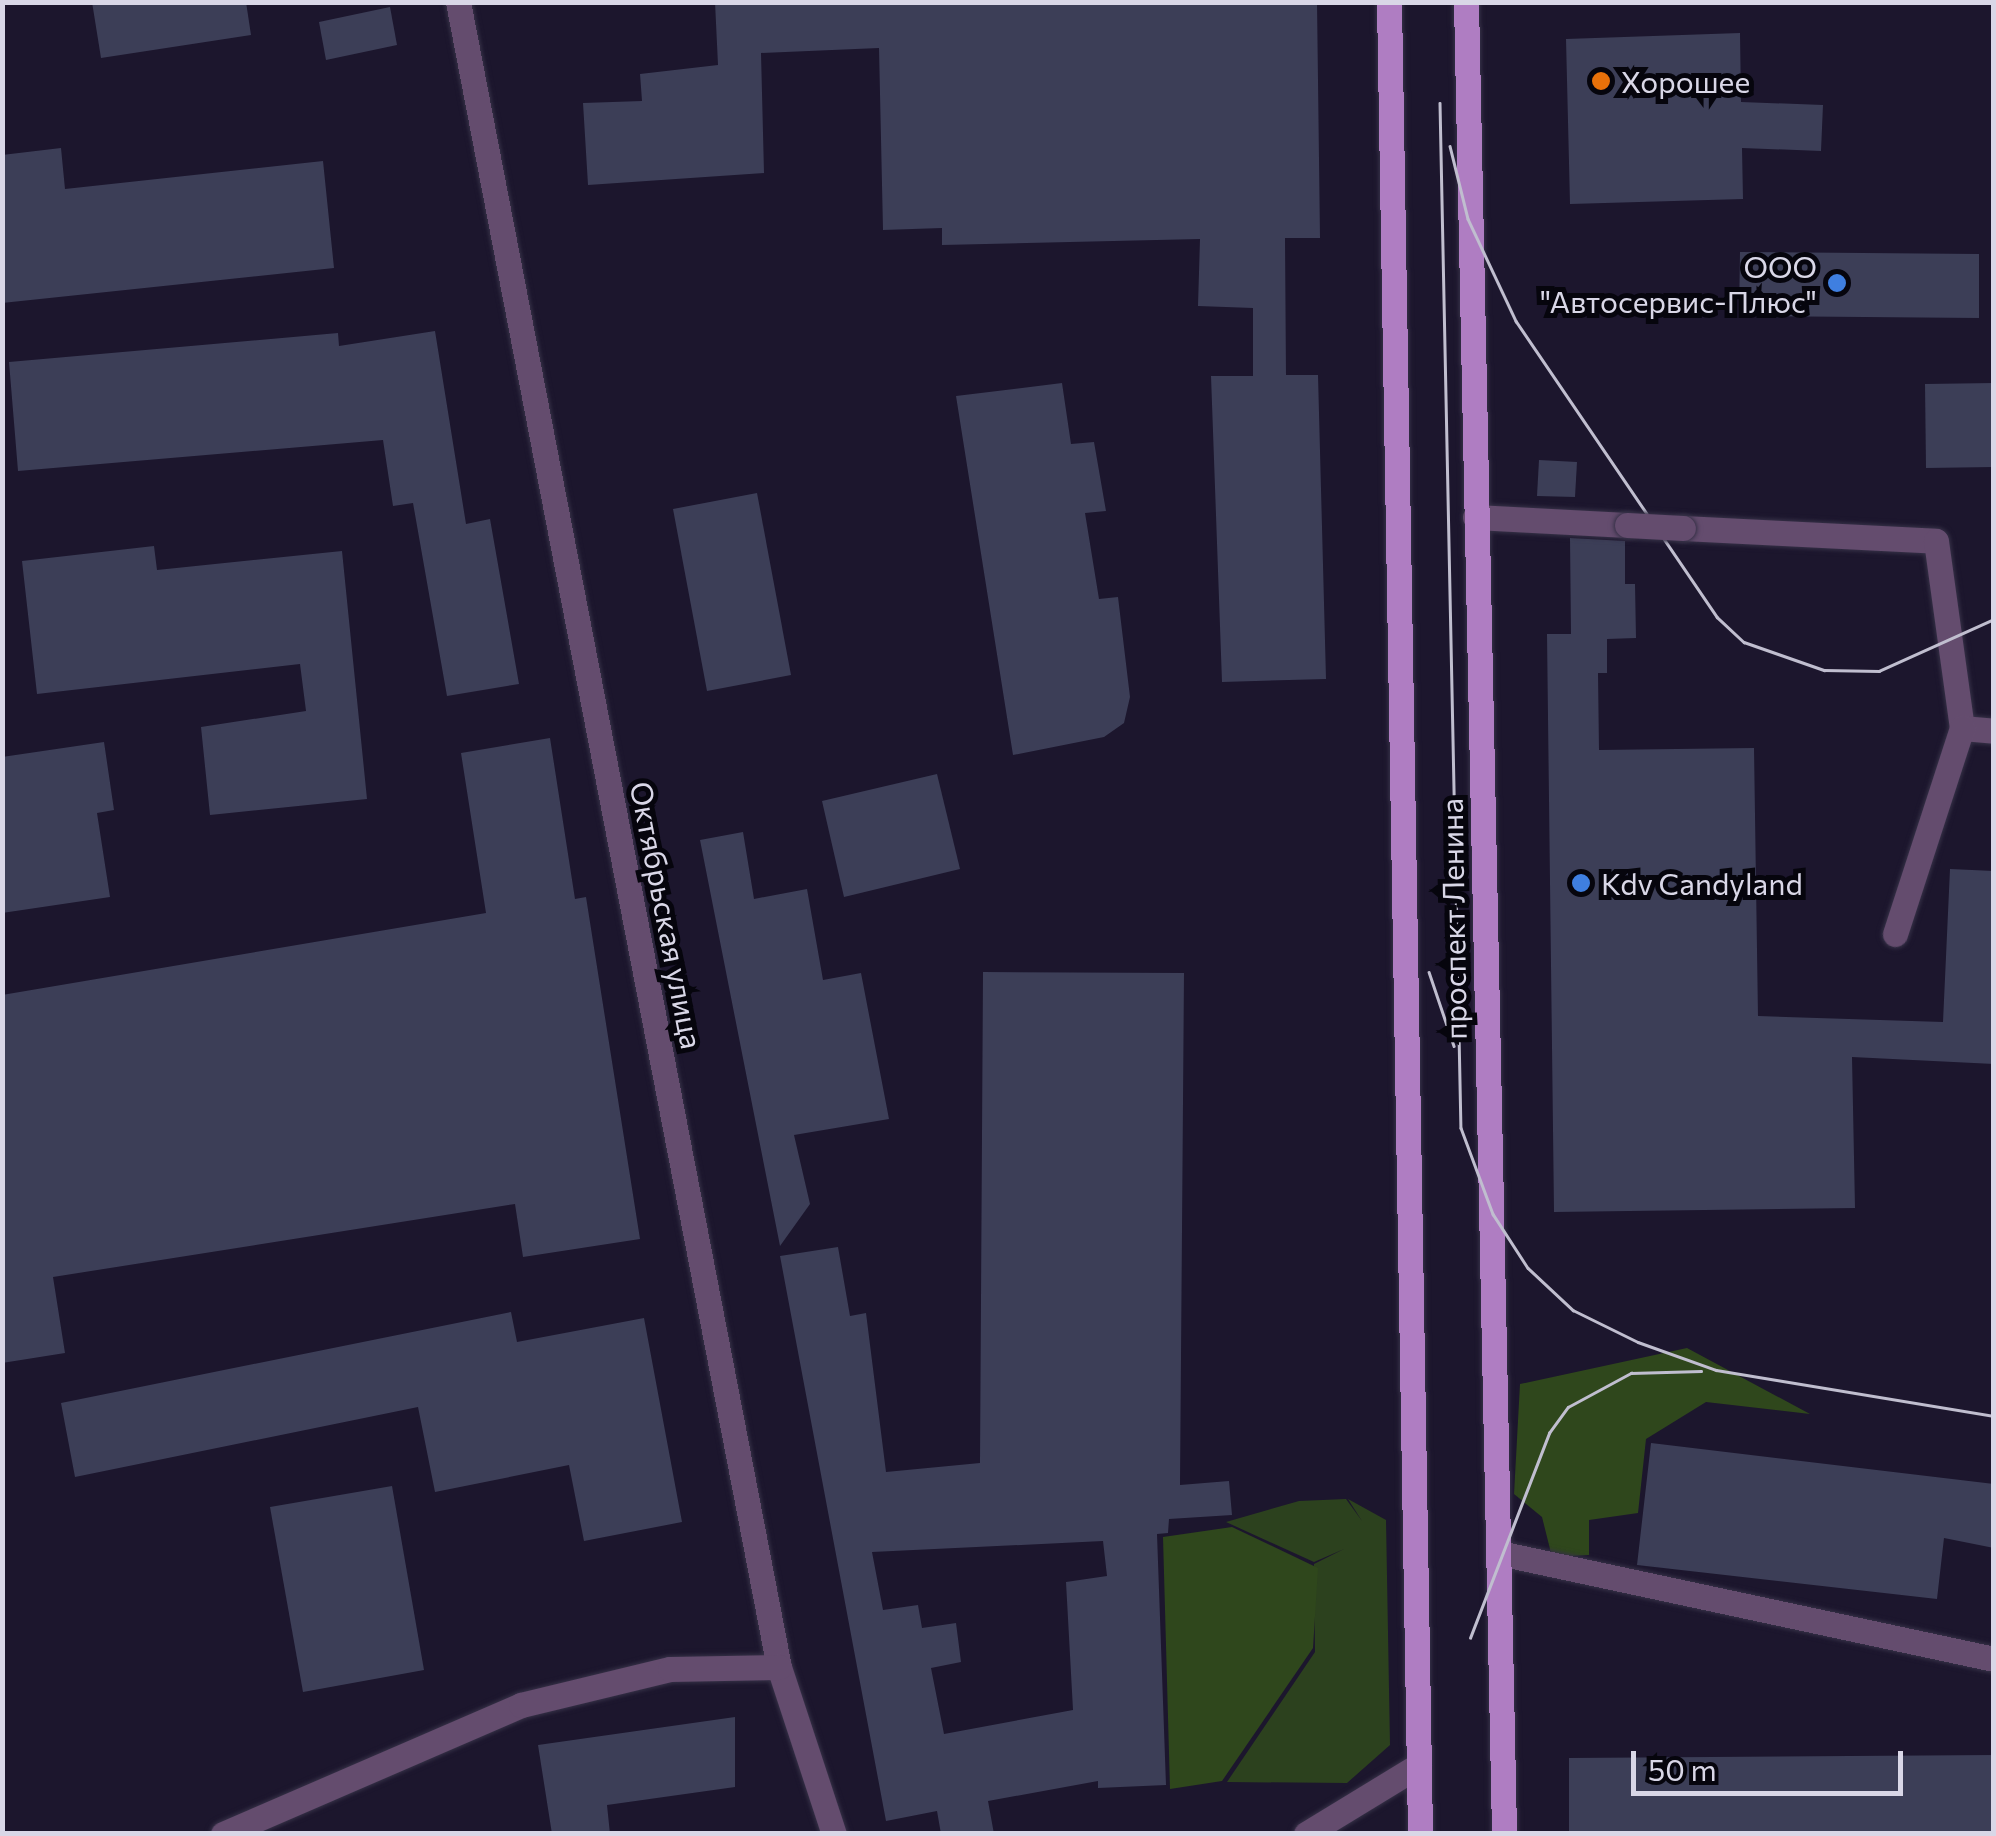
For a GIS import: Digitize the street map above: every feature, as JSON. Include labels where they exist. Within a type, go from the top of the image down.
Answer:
[{"type":"main road","name":"проспект Ленина","points":[[1389,2],[1420,1834]]},
{"type":"main road","name":"проспект Ленина","points":[[1466,2],[1504,1834]]},
{"type":"street","name":"Октябрьская улица","points":[[458,2],[778,1667],[834,1834]]},
{"type":"street","points":[[1475,518],[1936,541],[1962,728],[1895,934]]},
{"type":"street","points":[[1962,728],[1994,732]]},
{"type":"street","points":[[1499,1554],[1994,1659]]},
{"type":"street","points":[[223,1834],[521,1704],[670,1669],[778,1667]]},
{"type":"street","points":[[1306,1834],[1419,1765]]},
{"type":"green space","points":[[1687,1348],[1810,1414],[1706,1402],[1646,1439],[1638,1513],[1589,1520],[1589,1555],[1552,1557],[1542,1517],[1514,1494],[1520,1384]]},
{"type":"green space","points":[[1346,1499],[1362,1521],[1348,1499],[1386,1520],[1390,1745],[1347,1783],[1227,1782],[1315,1652],[1314,1564],[1344,1549],[1314,1562],[1226,1522],[1299,1501]]},
{"type":"green space","points":[[1232,1527],[1318,1568],[1313,1648],[1222,1781],[1170,1789],[1163,1537]]},
{"type":"building","points":[[92,2],[246,2],[251,35],[101,58]]},
{"type":"building","points":[[715,2],[1317,2],[1320,238],[1285,238],[1286,375],[1318,375],[1326,679],[1222,682],[1211,376],[1253,376],[1253,308],[1198,306],[1200,239],[942,245],[942,228],[883,230],[879,48],[761,53],[764,173],[588,185],[583,103],[642,101],[640,74],[718,65]]},
{"type":"building","points":[[390,7],[397,45],[326,60],[319,22]]},
{"type":"building","points":[[1740,33],[1741,102],[1823,105],[1821,151],[1742,148],[1743,199],[1570,204],[1566,39]]},
{"type":"building","points":[[61,148],[65,189],[323,161],[334,268],[2,303],[2,155]]},
{"type":"building","points":[[1740,252],[1979,254],[1979,318],[1739,316]]},
{"type":"building","points":[[435,331],[466,524],[490,519],[519,684],[447,696],[413,503],[393,506],[383,440],[18,471],[9,362],[338,333],[339,346]]},
{"type":"building","points":[[1062,383],[1071,444],[1094,442],[1106,511],[1085,513],[1099,599],[1118,597],[1130,697],[1124,723],[1104,737],[1013,755],[956,396]]},
{"type":"building","points":[[1994,383],[1994,467],[1926,468],[1925,384]]},
{"type":"building","points":[[1539,460],[1577,462],[1575,497],[1537,496]]},
{"type":"building","points":[[757,493],[791,675],[707,691],[673,509]]},
{"type":"building","points":[[1570,538],[1625,541],[1625,584],[1635,584],[1636,638],[1607,639],[1607,673],[1598,673],[1599,750],[1754,748],[1758,1016],[1943,1022],[1950,869],[1994,871],[1994,1064],[1852,1057],[1855,1208],[1554,1212],[1547,634],[1571,634]]},
{"type":"building","points":[[154,546],[157,570],[342,551],[367,799],[210,815],[201,727],[306,711],[300,664],[37,694],[22,561]]},
{"type":"building","points":[[550,738],[575,899],[586,897],[640,1239],[523,1257],[515,1204],[53,1277],[65,1353],[2,1363],[2,995],[486,913],[461,753]]},
{"type":"building","points":[[104,742],[114,810],[97,813],[110,897],[2,913],[2,757]]},
{"type":"building","points":[[937,774],[960,869],[844,897],[822,801]]},
{"type":"building","points":[[743,832],[754,899],[807,889],[823,980],[861,973],[889,1119],[794,1135],[810,1204],[780,1246],[700,840]]},
{"type":"building","points":[[983,972],[1184,973],[1180,1485],[1229,1481],[1232,1515],[1169,1519],[1168,1533],[1157,1534],[1166,1785],[1098,1788],[1098,1781],[988,1801],[994,1834],[941,1834],[937,1811],[886,1821],[780,1256],[838,1247],[850,1316],[866,1313],[886,1472],[980,1463]],"holes":[[[1103,1541],[1107,1576],[1066,1582],[1073,1710],[944,1734],[931,1668],[961,1662],[956,1623],[922,1628],[918,1605],[883,1610],[872,1552]]]},
{"type":"building","points":[[511,1312],[517,1342],[644,1318],[682,1522],[584,1541],[569,1465],[435,1492],[418,1407],[75,1477],[61,1403]]},
{"type":"building","points":[[1651,1443],[1994,1484],[1994,1548],[1944,1538],[1937,1599],[1637,1565]]},
{"type":"building","points":[[392,1486],[424,1670],[303,1692],[270,1507]]},
{"type":"building","points":[[735,1717],[735,1787],[607,1805],[610,1834],[552,1834],[538,1745]]},
{"type":"building","points":[[1994,1755],[1994,1834],[1569,1834],[1569,1758]]},
{"type":"tram line","points":[[1440,103],[1461,1128],[1493,1214],[1528,1268],[1573,1310],[1638,1342],[1716,1370],[1994,1416]]},
{"type":"tram line","points":[[1450,146],[1468,219],[1516,321],[1717,617],[1744,642],[1824,670],[1879,671],[1994,619]]},
{"type":"tram line","points":[[1429,972],[1454,1046]]},
{"type":"tram line","points":[[1470,1638],[1549,1433],[1568,1407],[1631,1373],[1701,1371]]},
{"type":"place","name":"Хорошее","points":[[1601,81]]},
{"type":"place","name":"ООО \"Автосервис-Плюс\"","points":[[1837,283]]},
{"type":"place","name":"Kdv Candyland","points":[[1581,883]]}]
